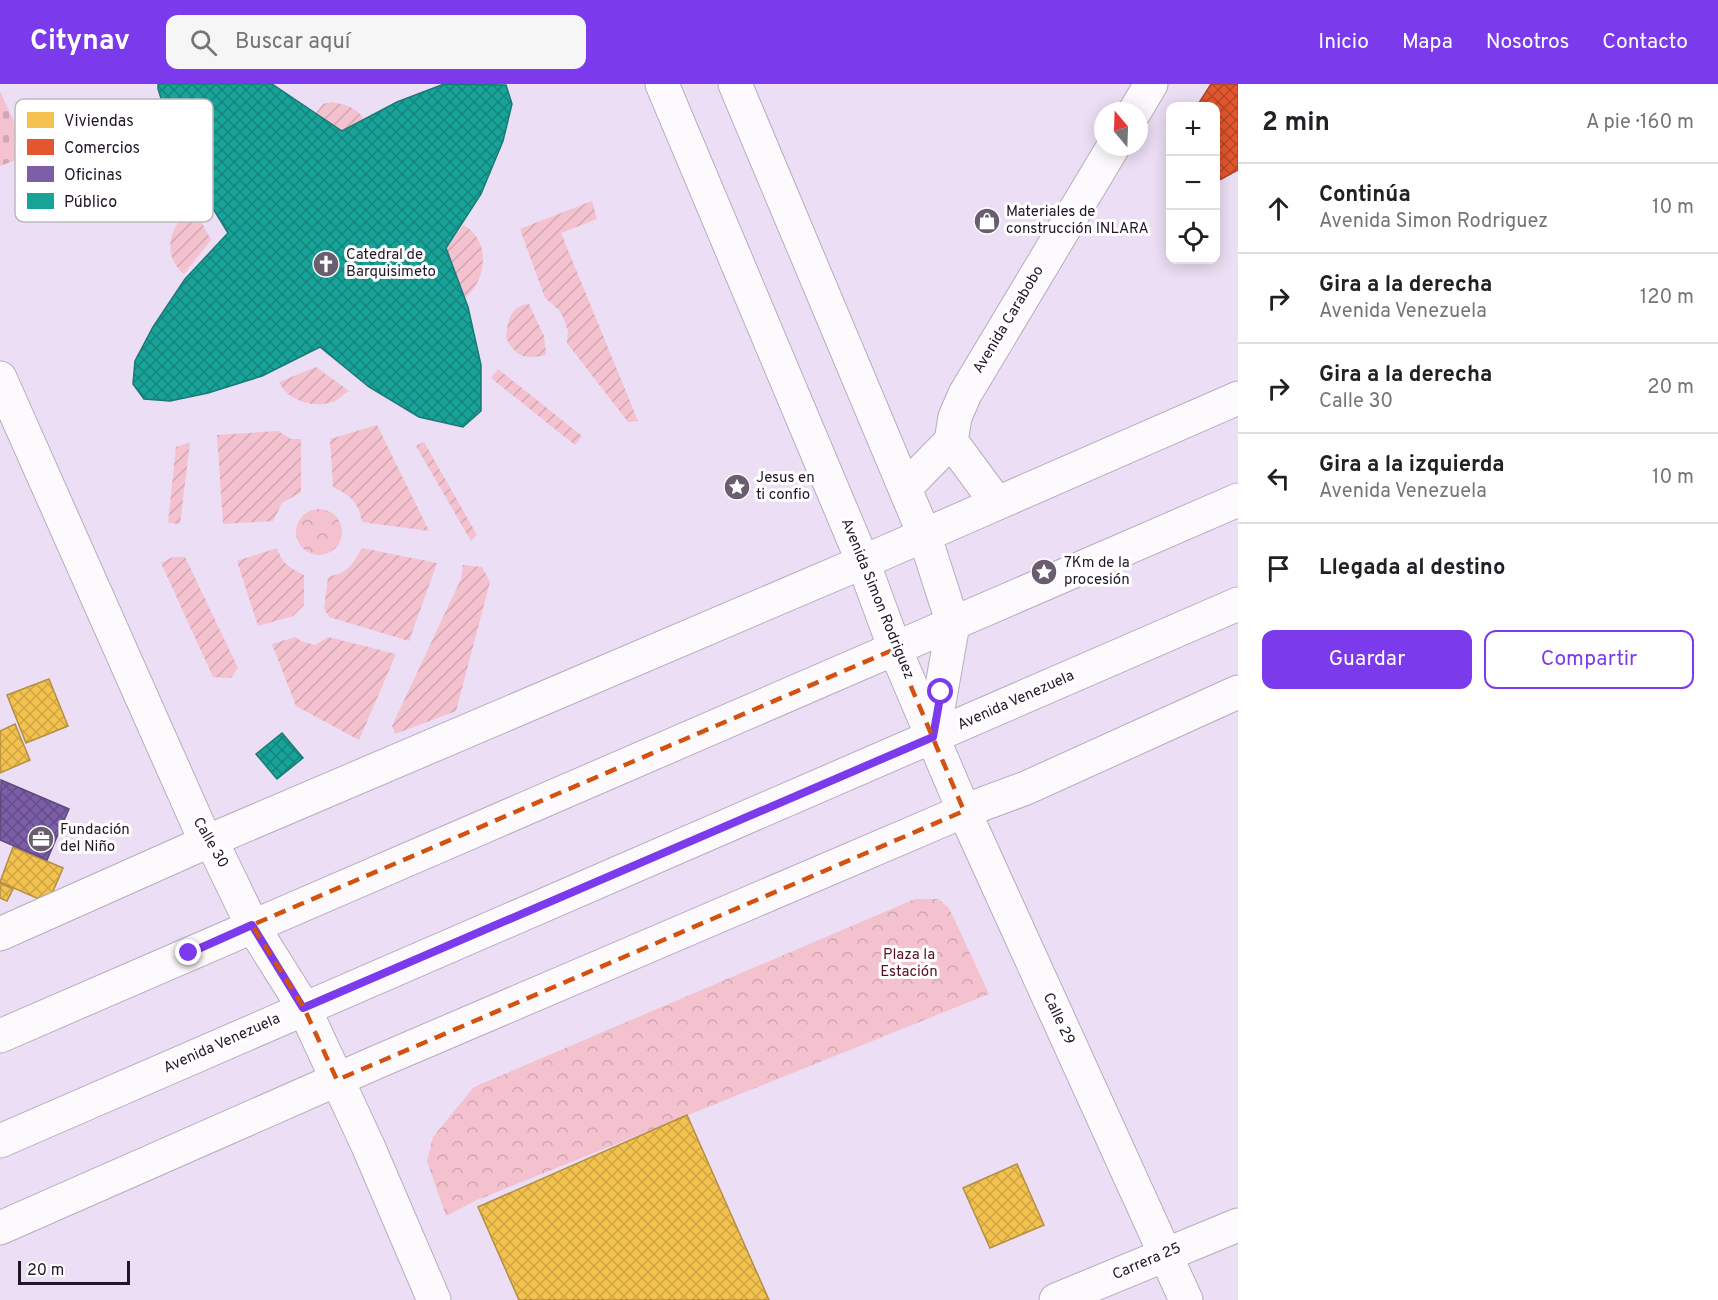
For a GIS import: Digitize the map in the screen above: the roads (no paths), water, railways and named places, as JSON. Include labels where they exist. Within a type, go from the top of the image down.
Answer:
[{"type":"street","name":"Avenida Simon Rodriguez","points":[[662,84],[863,562],[895,649],[933,737]]},
{"type":"street","points":[[1140,102],[1151,84]]},
{"type":"street","points":[[736,85],[924,534],[953,624],[933,737]]},
{"type":"street","name":"Avenida Carabobo","points":[[951,441],[955,417],[965,394],[1108,156]]},
{"type":"street","name":"Calle 30","points":[[0,378],[205,840],[211,840],[252,925],[303,1008],[368,1146],[434,1300]]},
{"type":"street","points":[[0,934],[211,840],[863,562],[1238,398]]},
{"type":"street","points":[[905,488],[951,441],[996,502]]},
{"type":"street","points":[[0,1036],[1238,500]]},
{"type":"street","name":"Avenida Venezuela","points":[[0,1141],[1238,604]]},
{"type":"street","points":[[0,1228],[337,1080],[964,811],[1026,788],[1238,692]]},
{"type":"street","name":"Calle 29","points":[[933,737],[964,811],[1186,1300]]},
{"type":"street","name":"Carrera 25","points":[[1056,1300],[1238,1225]]},
{"type":"place","name":"Materiales de construcción INLARA","points":[[987,221]]},
{"type":"place","name":"Catedral de Barquisimeto","points":[[326,264]]},
{"type":"place","name":"Jesus en ti confio","points":[[737,487]]},
{"type":"place","name":"7Km de la procesión","points":[[1044,572]]},
{"type":"place","name":"Fundación del Niño","points":[[41,839]]},
{"type":"park label","name":"Plaza la Estación","points":[[909,964]]}]
